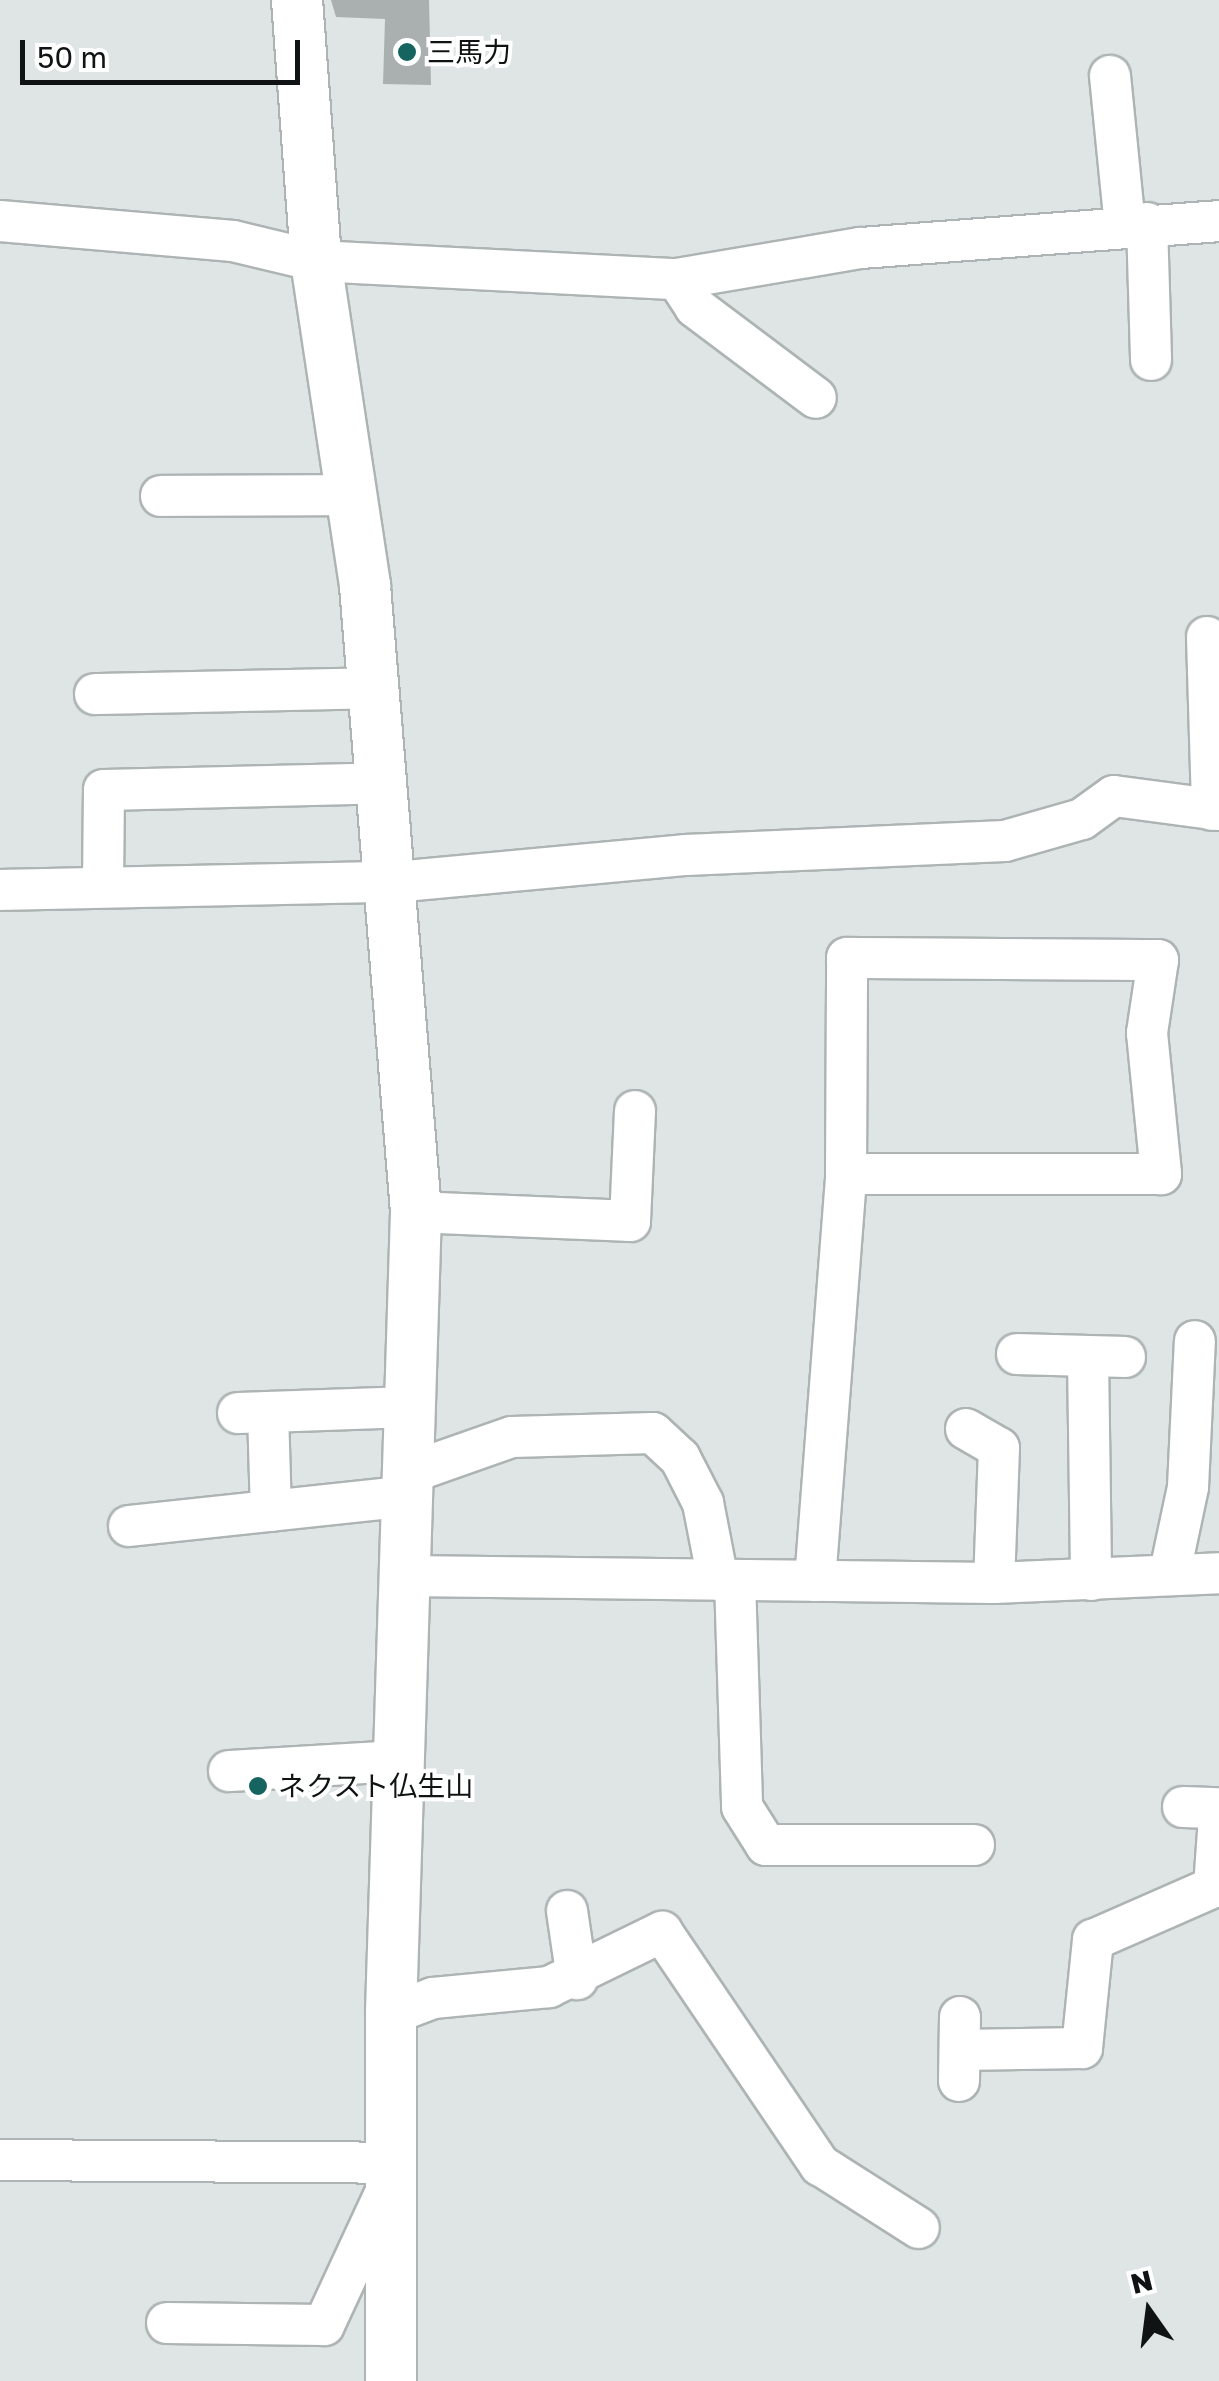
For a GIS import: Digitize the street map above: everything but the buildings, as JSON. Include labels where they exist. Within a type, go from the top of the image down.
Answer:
[{"type":"street","points":[[296,0],[316,261],[351,495],[385,782],[416,1212],[391,2014],[391,2381]]},
{"type":"street","points":[[1110,76],[1136,224],[1151,360]]},
{"type":"street","points":[[0,221],[233,240],[316,261],[677,280],[860,248],[1136,224],[1219,221]]},
{"type":"street","points":[[677,280],[695,307],[816,398]]},
{"type":"street","points":[[161,496],[351,495]]},
{"type":"street","points":[[0,890],[394,882],[686,855],[1005,841],[1082,819],[1114,796],[1216,810],[1207,637]]},
{"type":"street","points":[[95,694],[375,688]]},
{"type":"street","points":[[104,885],[104,790],[385,782]]},
{"type":"street","points":[[814,1581],[846,1174],[847,958],[1158,960],[1148,1033],[1162,1174],[846,1174]]},
{"type":"street","points":[[416,1212],[630,1221],[635,1112]]},
{"type":"street","points":[[1170,1572],[1188,1487],[1195,1340]]},
{"type":"street","points":[[1017,1354],[1107,1357],[1090,1580]]},
{"type":"street","points":[[271,1511],[253,1412],[411,1407]]},
{"type":"street","points":[[966,1429],[999,1448],[994,1583]]},
{"type":"street","points":[[129,1526],[271,1511],[409,1485],[512,1437],[654,1433],[680,1458],[703,1503],[726,1580],[742,1807],[766,1845],[974,1844]]},
{"type":"street","points":[[406,1576],[994,1583],[1219,1572]]},
{"type":"street","points":[[229,1771],[399,1761]]},
{"type":"street","points":[[960,2050],[1082,2048],[1094,1940],[1214,1887],[1207,1811]]},
{"type":"street","points":[[567,1911],[577,1979]]},
{"type":"street","points":[[391,2014],[433,1998],[577,1979],[662,1932],[820,2165],[918,2228]]},
{"type":"street","points":[[0,2160],[390,2174]]},
{"type":"street","points":[[167,2322],[324,2326],[390,2174]]},
{"type":"place","name":"三馬力","points":[[407,52]]},
{"type":"place","name":"ネクスト仏生山","points":[[258,1786]]}]
